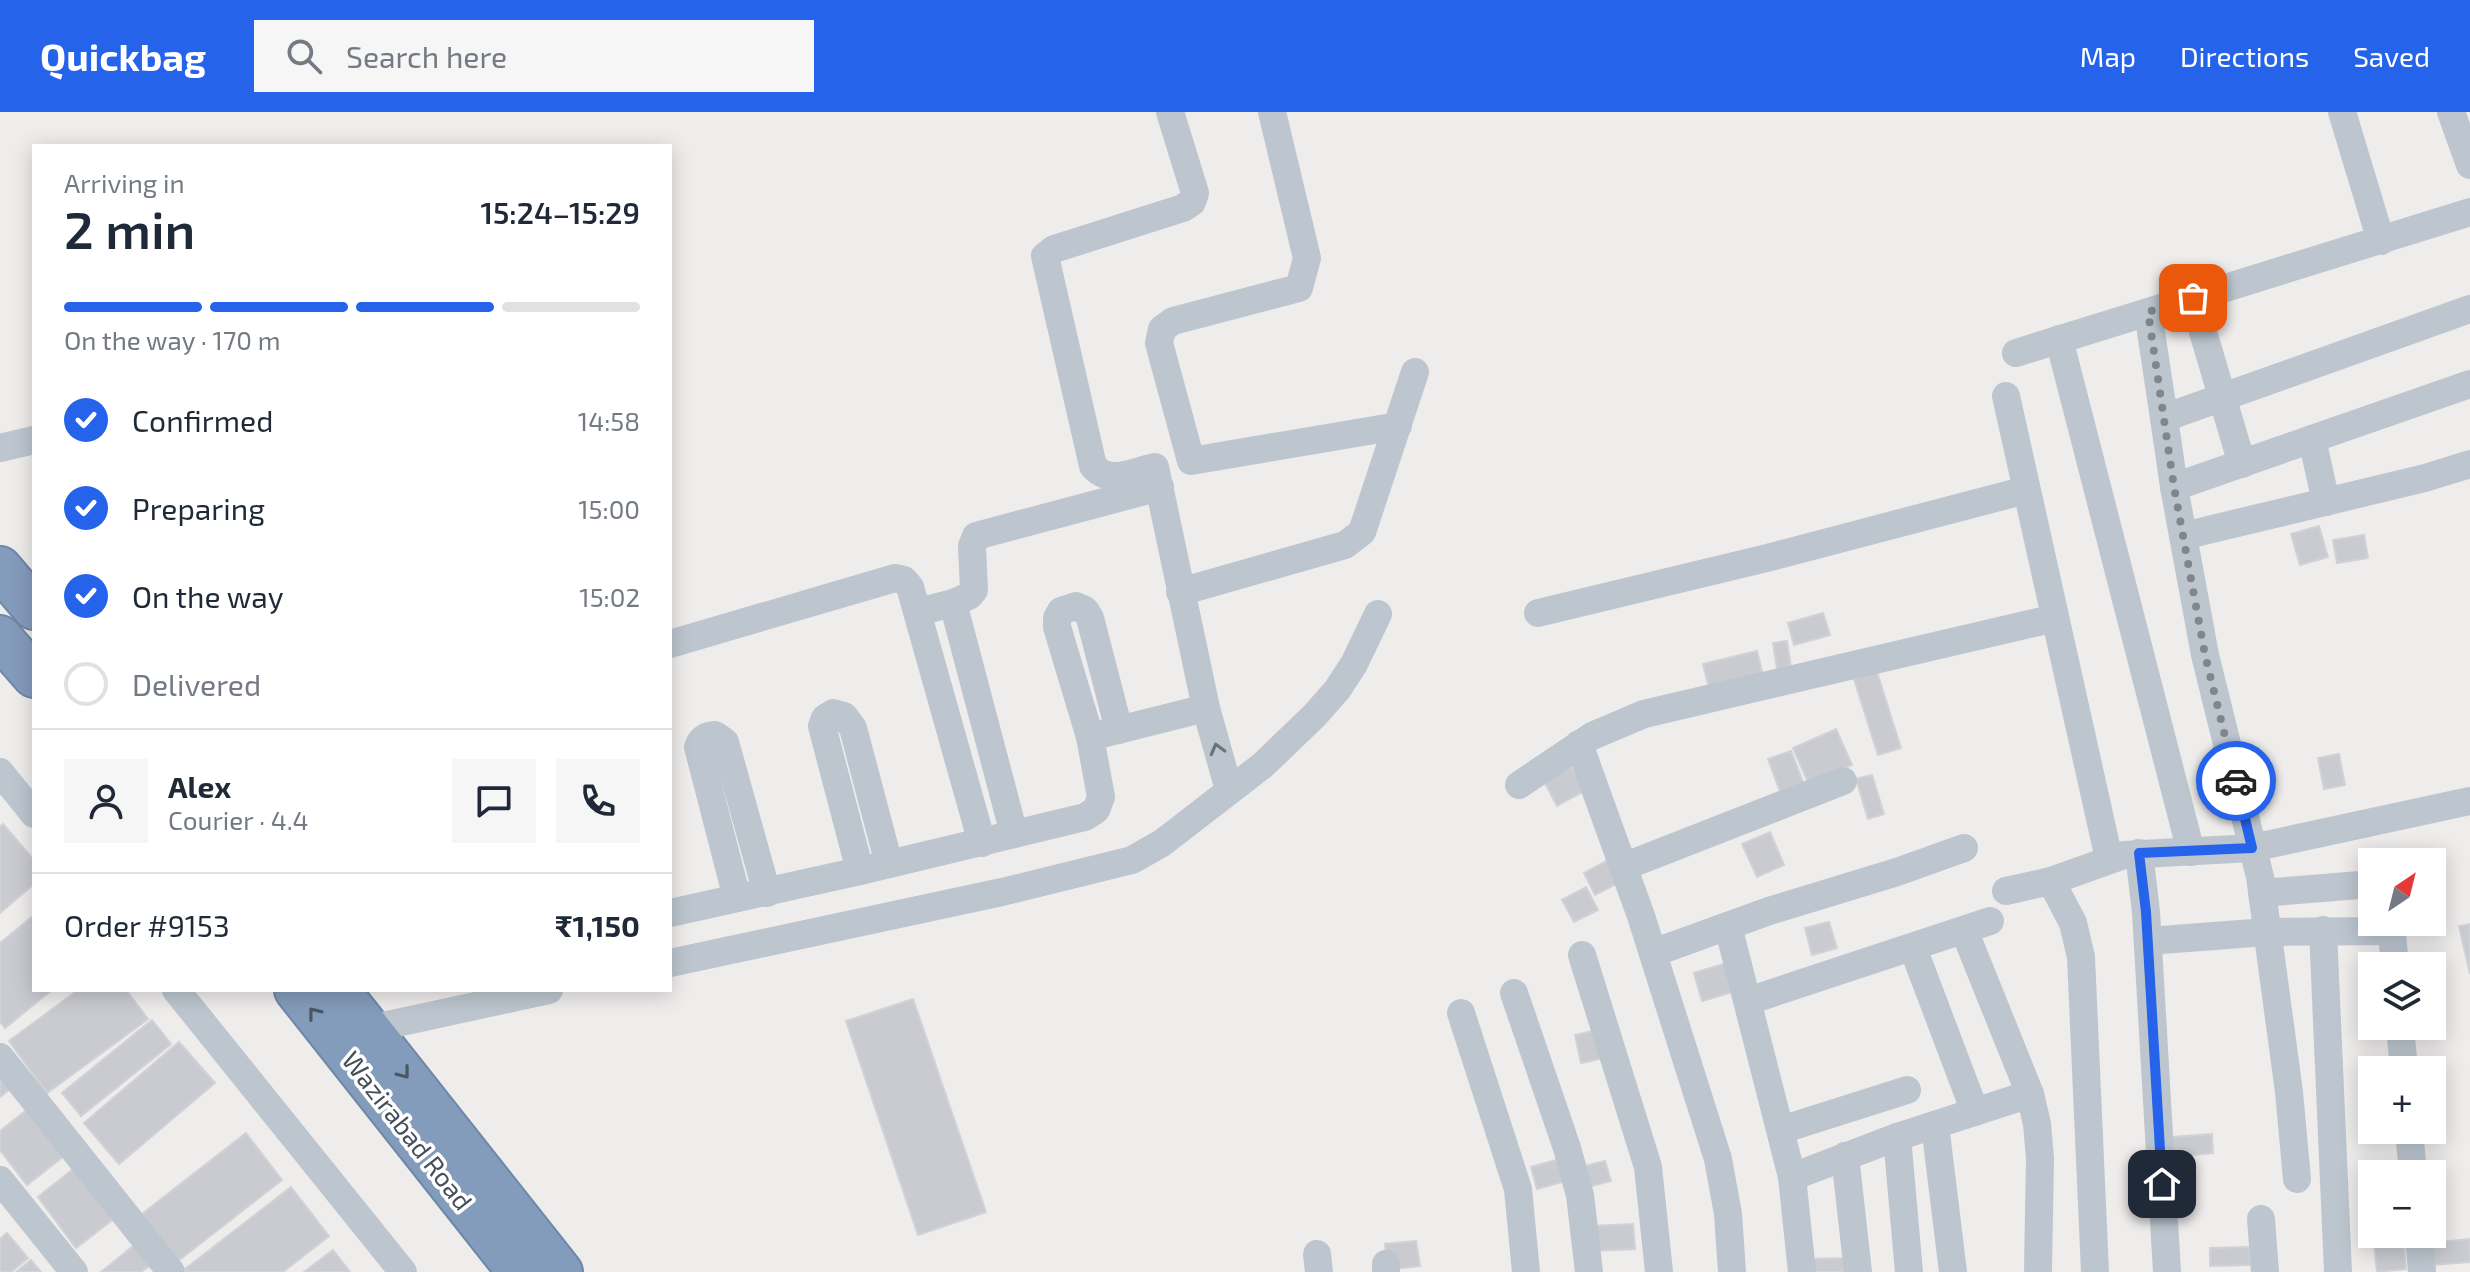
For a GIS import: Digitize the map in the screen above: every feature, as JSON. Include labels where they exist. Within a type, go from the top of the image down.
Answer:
[{"type":"highway","points":[[0,568],[32,606]]},
{"type":"highway","points":[[0,637],[32,674]]},
{"type":"highway","name":"Wazirabad Road","points":[[298,992],[519,1272]]},
{"type":"highway","name":"Wazirabad Road","points":[[340,992],[561,1272]]},
{"type":"street","points":[[1157,477],[1111,477],[1101,475],[1093,466],[1045,256],[1054,249],[1183,208],[1192,202],[1195,193],[1170,112]]},
{"type":"street","points":[[1191,461],[1159,343],[1162,329],[1173,321],[1299,288],[1304,276],[1307,258],[1272,112]]},
{"type":"street","points":[[2342,112],[2381,241]]},
{"type":"street","points":[[2458,118],[2470,165]]},
{"type":"street","points":[[2016,353],[2470,212]]},
{"type":"street","points":[[2193,298],[2242,464]]},
{"type":"street","points":[[2164,418],[2470,309]]},
{"type":"street","points":[[2148,312],[2174,487],[2205,655],[2262,893],[2289,1092],[2297,1179]]},
{"type":"street","points":[[2059,339],[2191,852]]},
{"type":"street","points":[[1180,592],[1345,545],[1362,532],[1415,372]]},
{"type":"street","points":[[2174,487],[2470,384]]},
{"type":"street","points":[[2006,396],[2109,859]]},
{"type":"street","points":[[918,612],[953,603],[969,596],[974,590],[972,546],[976,536],[1157,477],[1191,461],[1398,426]]},
{"type":"street","points":[[2312,439],[2326,502]]},
{"type":"street","points":[[0,448],[32,440]]},
{"type":"street","points":[[2183,536],[2425,478],[2470,464]]},
{"type":"street","points":[[1157,477],[1206,708],[1229,790]]},
{"type":"street","points":[[1538,613],[1767,558],[2026,490]]},
{"type":"street","points":[[672,643],[895,578],[904,580],[910,587],[918,612],[982,843]]},
{"type":"street","points":[[953,603],[1014,834]]},
{"type":"street","points":[[708,954],[683,910],[982,843],[1085,817],[1096,810],[1101,797],[1090,737],[1057,627],[1061,611],[1076,606],[1085,610],[1090,618],[1119,730]]},
{"type":"street","points":[[672,963],[1002,892],[1132,860],[1162,843],[1263,765],[1337,690],[1354,664],[1378,614]]},
{"type":"street","points":[[1519,785],[1579,744],[1644,714],[2055,618]]},
{"type":"street","points":[[1090,737],[1206,708]]},
{"type":"street","points":[[860,871],[822,726],[825,718],[833,713],[844,716],[853,728],[889,864]]},
{"type":"street","points":[[737,898],[698,747],[700,740],[707,736],[715,735],[725,742],[767,893]]},
{"type":"street","points":[[1579,744],[1653,953],[1718,1159],[1728,1214],[1732,1272]]},
{"type":"street","points":[[0,772],[32,812]]},
{"type":"street","points":[[1623,867],[1843,781]]},
{"type":"street","points":[[2006,891],[2051,881],[2109,859],[2139,853],[2252,848],[2470,801]]},
{"type":"street","points":[[1653,953],[1964,848]]},
{"type":"street","points":[[2139,853],[2148,941],[2167,1272]]},
{"type":"street","points":[[2051,881],[2073,923],[2080,948],[2095,1272]]},
{"type":"street","points":[[2262,893],[2358,885]]},
{"type":"street","points":[[1748,1001],[1977,925],[2030,1094],[2039,1139],[2038,1272]]},
{"type":"street","points":[[1728,926],[1792,1177],[1802,1272]]},
{"type":"street","points":[[2148,941],[2358,928]]},
{"type":"street","points":[[2323,930],[2338,1272]]},
{"type":"street","points":[[1913,948],[1975,1112]]},
{"type":"street","points":[[1582,955],[1648,1167],[1659,1272]]},
{"type":"street","points":[[178,992],[403,1272]]},
{"type":"street","points":[[369,1029],[540,992]]},
{"type":"street","points":[[1514,993],[1577,1183],[1589,1272]]},
{"type":"street","points":[[1461,1013],[1518,1189],[1526,1272]]},
{"type":"street","points":[[0,1057],[171,1272]]},
{"type":"street","points":[[1781,1130],[1907,1090]]},
{"type":"street","points":[[1792,1177],[1897,1137],[2030,1094]]},
{"type":"street","points":[[1935,1125],[1953,1272]]},
{"type":"street","points":[[1897,1137],[1909,1272]]},
{"type":"street","points":[[1845,1156],[1858,1272]]},
{"type":"street","points":[[0,1180],[74,1272]]},
{"type":"street","points":[[2261,1219],[2265,1272]]},
{"type":"street","points":[[2420,1248],[2422,1272]]},
{"type":"building","points":[[2319,526],[2328,557],[2300,565],[2291,534]]},
{"type":"building","points":[[2364,535],[2368,558],[2337,563],[2333,540]]},
{"type":"building","points":[[1823,613],[1830,635],[1794,645],[1788,623]]},
{"type":"building","points":[[1787,641],[1792,675],[1778,676],[1773,643]]},
{"type":"building","points":[[1757,651],[1764,680],[1710,693],[1703,664]]},
{"type":"building","points":[[1876,669],[1901,748],[1878,755],[1853,676]]},
{"type":"building","points":[[1836,729],[1852,765],[1809,784],[1793,748]]},
{"type":"building","points":[[1791,751],[1804,785],[1781,794],[1768,759]]},
{"type":"building","points":[[2339,754],[2345,785],[2324,789],[2318,758]]},
{"type":"building","points":[[1571,767],[1584,791],[1557,806],[1544,781]]},
{"type":"building","points":[[1872,775],[1884,814],[1868,819],[1856,779]]},
{"type":"building","points":[[3,824],[32,858],[32,886],[0,913],[0,827]]},
{"type":"building","points":[[1770,832],[1784,865],[1757,877],[1742,844]]},
{"type":"building","points":[[1610,859],[1622,881],[1595,895],[1584,873]]},
{"type":"building","points":[[1586,887],[1598,910],[1574,922],[1562,900]]},
{"type":"building","points":[[32,917],[32,992],[50,992],[5,1028],[0,1022],[0,943]]},
{"type":"building","points":[[1829,922],[1837,948],[1812,955],[1805,928]]},
{"type":"building","points":[[2470,924],[2470,974],[2459,926]]},
{"type":"building","points":[[1727,963],[1736,991],[1702,1001],[1694,973]]},
{"type":"building","points":[[75,992],[128,992],[148,1019],[47,1093],[9,1041]]},
{"type":"building","points":[[913,999],[986,1212],[918,1235],[846,1021]]},
{"type":"building","points":[[152,1020],[171,1044],[81,1116],[62,1093]]},
{"type":"building","points":[[1601,1029],[1608,1057],[1581,1063],[1575,1035]]},
{"type":"building","points":[[179,1042],[215,1083],[119,1164],[84,1123]]},
{"type":"building","points":[[0,1068],[14,1086],[0,1097]]},
{"type":"building","points":[[33,1105],[69,1152],[27,1185],[0,1150],[0,1131]]},
{"type":"building","points":[[246,1133],[282,1180],[178,1261],[142,1214]]},
{"type":"building","points":[[2212,1134],[2213,1153],[2174,1157],[2172,1137]]},
{"type":"building","points":[[1567,1157],[1573,1179],[1537,1189],[1531,1167]]},
{"type":"building","points":[[1605,1161],[1611,1181],[1587,1187],[1581,1167]]},
{"type":"building","points":[[77,1166],[116,1217],[76,1248],[38,1197]]},
{"type":"building","points":[[291,1187],[329,1236],[283,1272],[187,1272],[185,1269]]},
{"type":"building","points":[[1633,1224],[1635,1249],[1593,1251],[1591,1226]]},
{"type":"building","points":[[7,1233],[28,1258],[11,1272],[0,1272],[0,1239]]},
{"type":"building","points":[[2470,1239],[2470,1262],[2431,1265],[2430,1248],[2446,1248],[2446,1241]]},
{"type":"building","points":[[1416,1241],[1420,1266],[1388,1270],[1385,1244]]},
{"type":"building","points":[[137,1243],[153,1263],[141,1272],[101,1272]]},
{"type":"building","points":[[2249,1247],[2250,1265],[2210,1266],[2210,1248]]},
{"type":"building","points":[[2374,1248],[2404,1248],[2406,1269],[2377,1272]]},
{"type":"building","points":[[333,1250],[350,1272],[304,1272]]},
{"type":"building","points":[[1854,1258],[1854,1272],[1806,1272],[1805,1259]]},
{"type":"building","points":[[31,1260],[41,1272],[16,1272]]},
{"type":"way so far","points":[[2193,298],[2148,312],[2174,487],[2205,655],[2236,781]]},
{"type":"route","points":[[2162,1184],[2146,912],[2139,853],[2252,848],[2236,781]]}]
